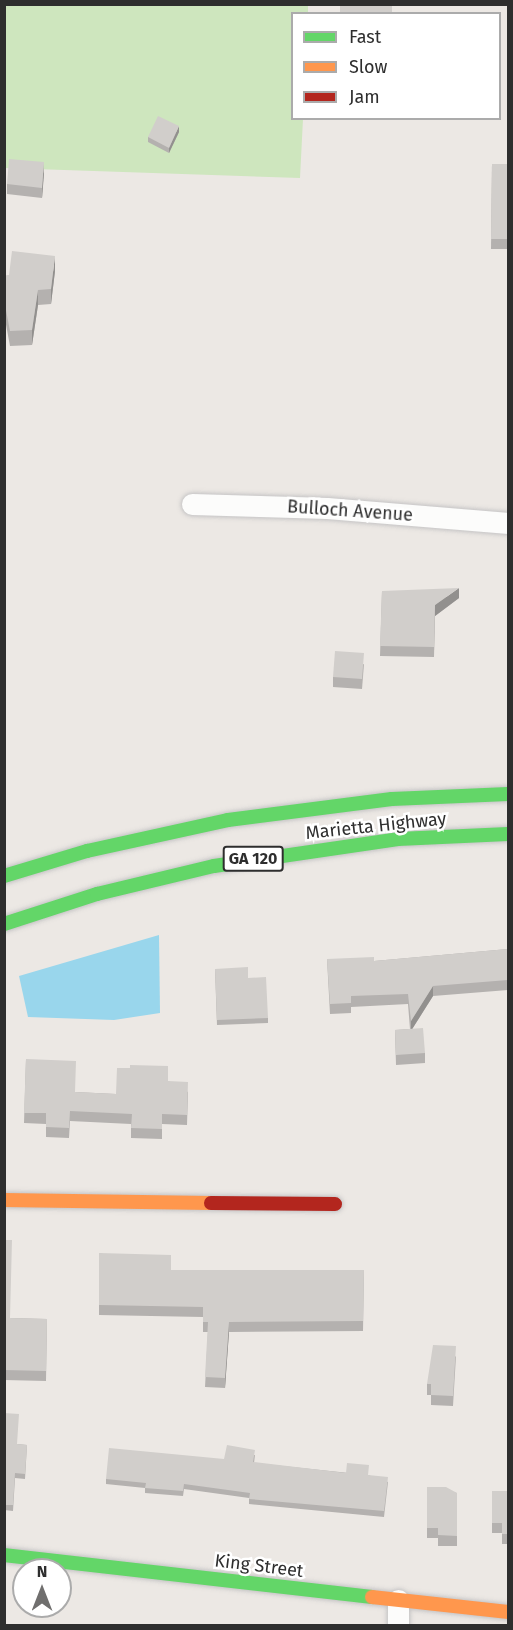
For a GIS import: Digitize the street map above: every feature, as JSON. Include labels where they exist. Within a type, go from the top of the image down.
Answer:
[{"type":"main road","name":"Marietta Highway","points":[[4,876],[87,851],[228,820],[392,799],[508,794]]},
{"type":"main road","name":"Marietta Highway","points":[[4,924],[107,891],[214,866],[398,839],[508,834]]},
{"type":"main road","points":[[4,1200],[335,1204]]},
{"type":"main road","name":"King Street","points":[[4,1555],[508,1612]]},
{"type":"street","name":"Bulloch Avenue","points":[[192,504],[327,508],[508,523]]},
{"type":"street","points":[[398,1600],[398,1626]]},
{"type":"green space","points":[[5,5],[308,5],[308,12],[291,12],[291,120],[303,120],[300,178],[5,168]]},
{"type":"water","points":[[159,935],[160,1013],[114,1020],[28,1017],[19,976]]},
{"type":"building","points":[[340,4],[392,4],[392,12],[340,12]]},
{"type":"building","points":[[158,116],[179,126],[169,148],[148,137]]},
{"type":"building","points":[[9,159],[44,162],[42,188],[7,184]]},
{"type":"building","points":[[492,164],[508,164],[508,239],[491,239]]},
{"type":"building","points":[[12,251],[55,256],[51,289],[38,290],[32,330],[10,331],[4,300],[4,276],[9,275]]},
{"type":"building","points":[[459,588],[435,605],[434,647],[380,646],[382,591]]},
{"type":"building","points":[[335,651],[364,653],[362,679],[333,677]]},
{"type":"building","points":[[508,949],[508,980],[433,986],[411,1021],[408,994],[351,996],[351,1003],[330,1004],[327,959],[374,957],[374,961]]},
{"type":"building","points":[[248,967],[248,978],[266,977],[268,1018],[217,1020],[215,969]]},
{"type":"building","points":[[423,1028],[425,1053],[396,1055],[395,1030]]},
{"type":"building","points":[[26,1059],[76,1061],[75,1092],[116,1094],[117,1068],[130,1068],[130,1065],[168,1066],[168,1081],[188,1082],[187,1115],[162,1114],[162,1129],[131,1128],[132,1114],[70,1111],[69,1128],[46,1127],[46,1113],[24,1113]]},
{"type":"building","points":[[4,1240],[12,1240],[10,1318],[47,1319],[46,1371],[4,1370]]},
{"type":"building","points":[[99,1253],[171,1255],[171,1270],[364,1270],[363,1321],[229,1322],[225,1378],[205,1377],[208,1322],[203,1322],[203,1307],[99,1305]]},
{"type":"building","points":[[433,1345],[456,1346],[453,1396],[431,1395],[431,1384],[427,1384]]},
{"type":"building","points":[[4,1413],[19,1414],[17,1444],[27,1445],[25,1474],[15,1473],[13,1505],[4,1505]]},
{"type":"building","points":[[227,1445],[255,1450],[253,1462],[346,1473],[347,1463],[369,1465],[368,1475],[388,1477],[384,1511],[249,1499],[250,1493],[184,1484],[183,1491],[145,1488],[146,1483],[106,1479],[109,1448],[224,1459]]},
{"type":"building","points":[[427,1487],[446,1487],[457,1493],[457,1536],[438,1535],[438,1528],[427,1528]]},
{"type":"building","points":[[492,1491],[508,1491],[508,1534],[502,1534],[502,1523],[492,1523]]},
{"type":"traffic: fast","points":[[4,876],[87,851],[228,820],[392,799],[508,794]]},
{"type":"traffic: fast","points":[[4,924],[97,894],[214,866],[398,839],[508,834]]},
{"type":"traffic: fast","points":[[4,1555],[372,1597]]},
{"type":"traffic: slow","points":[[4,1200],[211,1203]]},
{"type":"traffic: slow","points":[[372,1597],[508,1612]]},
{"type":"traffic: jam","points":[[211,1203],[335,1204]]}]
